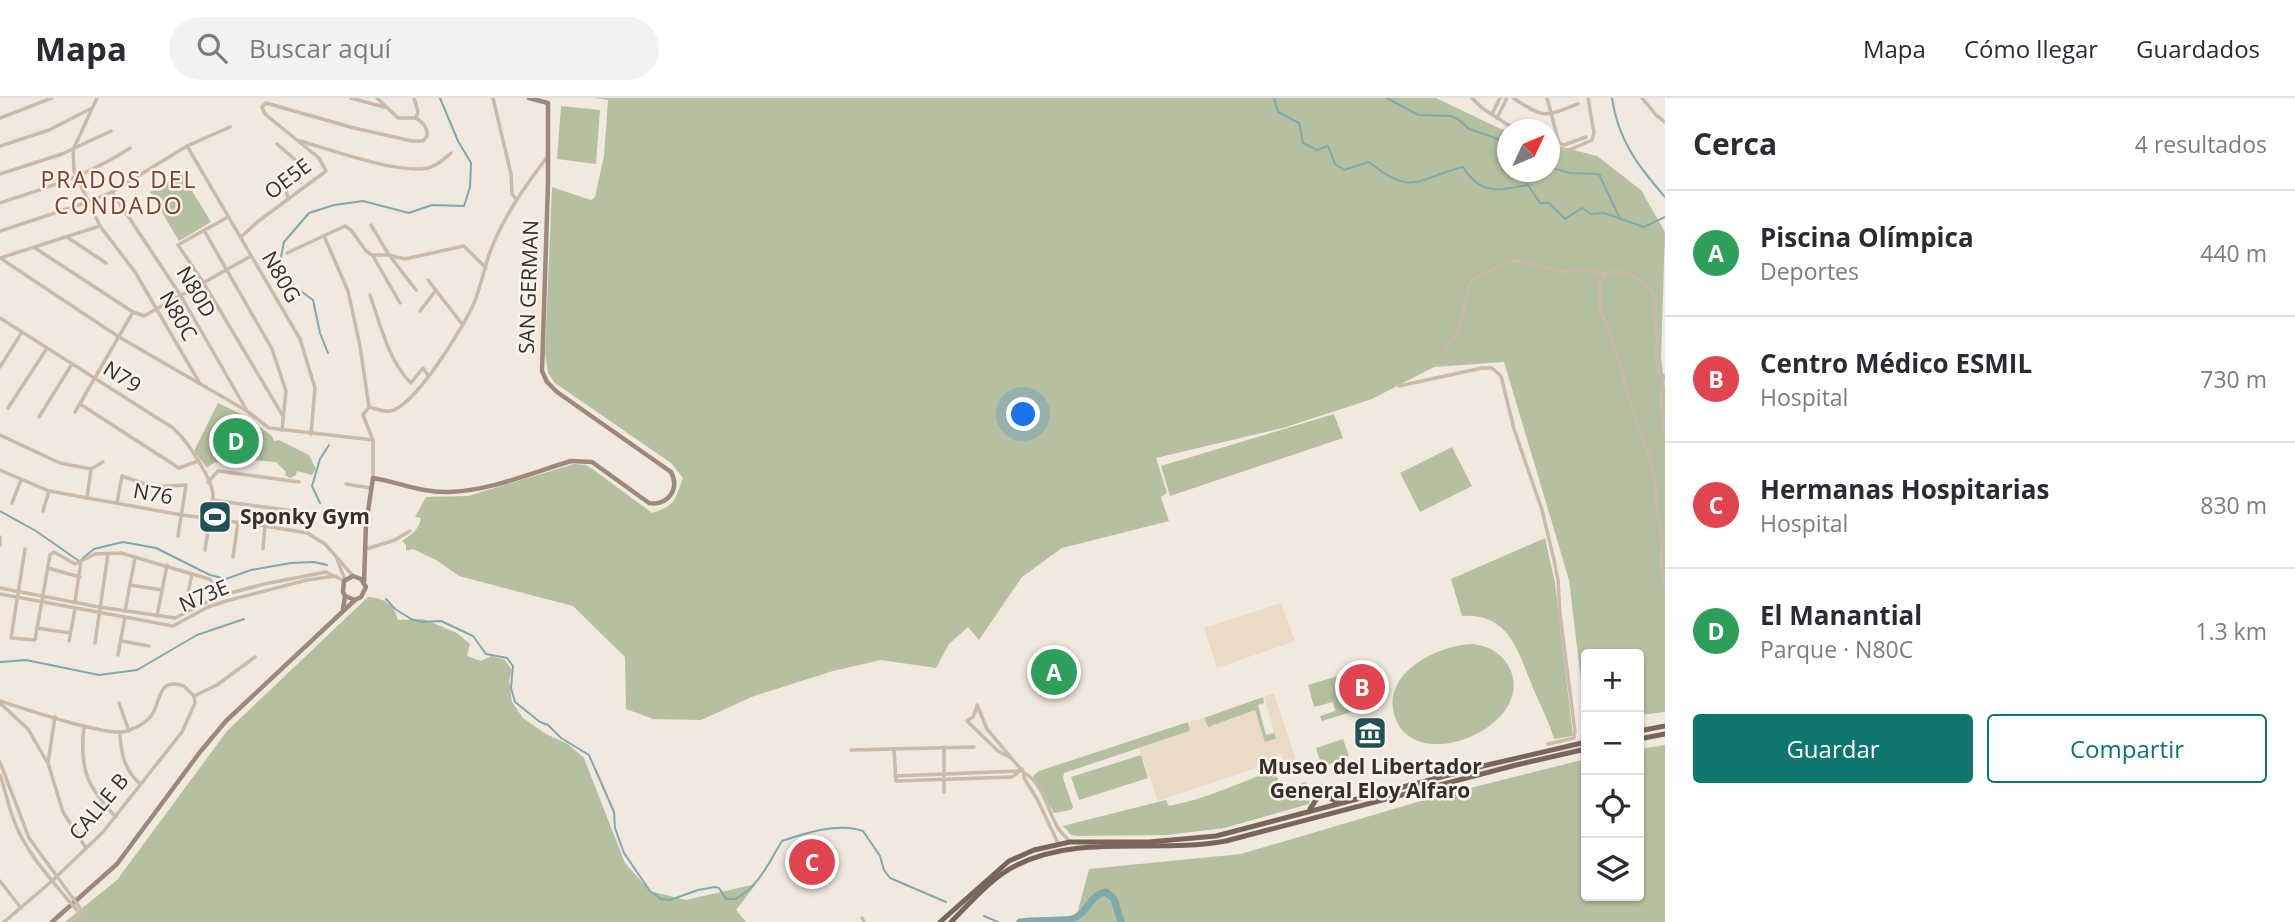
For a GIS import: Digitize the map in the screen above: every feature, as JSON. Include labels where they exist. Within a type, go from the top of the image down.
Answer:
[{"type":"main road","points":[[529,98],[548,101],[548,156]]},
{"type":"main road","name":"SAN GERMAN","points":[[373,478],[418,489],[447,492],[484,488],[581,460],[592,462],[649,503],[663,502],[673,492],[675,481],[671,472],[556,392],[542,371],[548,156]]},
{"type":"main road","points":[[52,922],[117,864],[226,721],[343,610],[364,594],[363,564],[373,478]]},
{"type":"main road","points":[[343,610],[344,581],[354,576],[363,564]]},
{"type":"main road","points":[[354,576],[364,582]]},
{"type":"main road","points":[[345,596],[355,600]]},
{"type":"main road","points":[[1644,730],[1665,726]]},
{"type":"main road","points":[[1644,738],[1665,733]]},
{"type":"main road","points":[[940,922],[956,912],[1016,857],[1058,843],[1198,839],[1236,832],[1308,811],[1581,742]]},
{"type":"main road","points":[[980,890],[1016,865],[1046,854],[1087,848],[1198,847],[1581,750]]},
{"type":"main road","points":[[1308,811],[1318,797]]},
{"type":"main road","points":[[1328,797],[1339,803]]},
{"type":"main road","points":[[951,922],[956,912]]},
{"type":"street","points":[[0,118],[52,98]]},
{"type":"street","points":[[73,150],[97,98]]},
{"type":"street","points":[[351,98],[386,108]]},
{"type":"street","points":[[377,98],[398,118],[416,118],[418,112],[414,98]]},
{"type":"street","points":[[493,98],[511,174],[512,194],[516,199]]},
{"type":"street","points":[[1472,98],[1497,118],[1510,98],[1538,114],[1551,115],[1578,104]]},
{"type":"street","points":[[1492,114],[1500,98]]},
{"type":"street","points":[[1547,98],[1561,144],[1586,137]]},
{"type":"street","points":[[1560,149],[1569,150],[1592,140],[1594,133],[1588,98]]},
{"type":"street","points":[[1642,98],[1665,122]]},
{"type":"street","name":"OE5E","points":[[241,237],[326,171],[319,158],[262,111],[264,104],[269,103],[389,136],[423,141],[428,131],[416,118]]},
{"type":"street","points":[[0,146],[57,127],[92,108]]},
{"type":"street","points":[[0,231],[113,192],[187,146],[230,127]]},
{"type":"street","points":[[0,174],[73,150],[111,131]]},
{"type":"street","points":[[298,140],[409,168],[430,168],[451,153]]},
{"type":"street","points":[[277,145],[302,165],[300,170],[283,179],[289,199]]},
{"type":"street","name":"N80G","points":[[187,146],[300,339],[315,388],[312,434]]},
{"type":"street","points":[[0,203],[77,178],[108,163],[130,148]]},
{"type":"street","name":"N80C","points":[[73,150],[72,164],[100,226],[135,272],[200,384],[247,411],[269,428],[373,440]]},
{"type":"street","points":[[369,407],[384,411],[397,409],[428,376],[473,306],[490,253],[516,199],[548,156]]},
{"type":"street","name":"N80D","points":[[113,192],[181,296],[247,411]]},
{"type":"street","points":[[228,217],[178,245],[283,416]]},
{"type":"street","points":[[371,225],[389,255],[416,290]]},
{"type":"street","points":[[0,258],[100,226]]},
{"type":"street","points":[[288,253],[345,226],[348,227],[372,255],[400,303]]},
{"type":"street","points":[[205,232],[271,349],[286,391],[282,429]]},
{"type":"street","points":[[324,236],[348,292],[360,346],[369,407],[363,415],[373,440],[373,478]]},
{"type":"street","points":[[67,237],[106,263]]},
{"type":"street","points":[[372,255],[414,258],[464,246],[486,269]]},
{"type":"street","points":[[35,248],[133,312],[148,315],[251,256]]},
{"type":"street","points":[[0,258],[119,337],[200,384]]},
{"type":"street","points":[[1446,352],[1446,346],[1454,340],[1462,318],[1471,280],[1504,262],[1522,261],[1564,272],[1580,270],[1607,274],[1618,271],[1631,275],[1646,284],[1655,300],[1656,360],[1659,373],[1664,377],[1661,402],[1665,432]]},
{"type":"street","points":[[1607,274],[1600,283],[1600,310],[1610,333],[1653,468],[1665,588]]},
{"type":"street","points":[[428,279],[463,324]]},
{"type":"street","points":[[420,311],[436,289]]},
{"type":"street","points":[[370,295],[384,335],[403,374],[411,383],[423,368],[428,376]]},
{"type":"street","points":[[75,412],[133,312]]},
{"type":"street","name":"N79","points":[[0,318],[177,431],[198,460],[213,492],[212,500]]},
{"type":"street","points":[[0,367],[22,332]]},
{"type":"street","points":[[8,408],[47,348]]},
{"type":"street","points":[[39,416],[72,365]]},
{"type":"street","points":[[1399,386],[1482,368],[1492,368],[1501,376],[1514,429],[1542,510],[1558,580],[1575,731],[1574,738],[1548,744]]},
{"type":"street","points":[[80,404],[179,468],[198,460]]},
{"type":"street","points":[[0,435],[60,463],[91,469],[103,462]]},
{"type":"street","points":[[87,499],[91,469]]},
{"type":"street","name":"N76","points":[[0,470],[48,491],[182,515],[307,533],[325,544],[354,576]]},
{"type":"street","points":[[208,482],[218,471],[299,482]]},
{"type":"street","points":[[117,503],[120,478],[126,476],[153,487],[186,485],[178,536]]},
{"type":"street","points":[[12,503],[21,480]]},
{"type":"street","points":[[346,484],[370,488]]},
{"type":"street","points":[[43,511],[48,491]]},
{"type":"street","points":[[205,550],[212,500],[309,513],[307,533]]},
{"type":"street","points":[[233,557],[238,522]]},
{"type":"street","points":[[263,549],[265,526]]},
{"type":"street","points":[[366,550],[395,540],[410,531]]},
{"type":"street","points":[[0,545],[1,538]]},
{"type":"street","points":[[25,549],[11,638],[35,640],[51,553],[56,552],[74,564],[95,554],[121,553],[167,565],[214,582],[219,596]]},
{"type":"street","points":[[95,643],[108,554]]},
{"type":"street","points":[[337,557],[344,581]]},
{"type":"street","points":[[125,611],[135,558]]},
{"type":"street","points":[[75,602],[81,561]]},
{"type":"street","points":[[157,616],[167,565]]},
{"type":"street","points":[[48,568],[79,577]]},
{"type":"street","name":"N73E","points":[[0,594],[173,626],[208,607],[306,577],[326,572],[344,581]]},
{"type":"street","points":[[187,620],[184,614],[191,574]]},
{"type":"street","name":"N73E","points":[[0,588],[174,618],[219,596],[264,584],[306,577]]},
{"type":"street","points":[[264,584],[266,590]]},
{"type":"street","points":[[131,585],[162,590]]},
{"type":"street","points":[[256,586],[258,592]]},
{"type":"street","points":[[69,641],[75,609]]},
{"type":"street","points":[[118,654],[125,618]]},
{"type":"street","points":[[37,628],[70,634]]},
{"type":"street","points":[[122,641],[149,646]]},
{"type":"street","points":[[0,702],[84,726],[120,733],[145,722],[153,713],[162,689],[169,685],[184,686],[194,696],[217,685],[255,657]]},
{"type":"street","name":"CALLE B","points":[[4,922],[57,877],[116,817],[182,732],[193,713],[194,696]]},
{"type":"street","points":[[0,702],[29,729],[40,747],[63,812],[87,848]]},
{"type":"street","points":[[119,704],[128,731]]},
{"type":"street","points":[[1012,759],[998,751],[967,721],[973,717],[977,705],[987,729],[1012,759],[1021,771],[1058,843]]},
{"type":"street","points":[[48,764],[55,716]]},
{"type":"street","points":[[84,726],[83,766],[88,781],[99,800],[116,817]]},
{"type":"street","points":[[120,733],[125,764],[130,775],[140,784]]},
{"type":"street","points":[[40,747],[51,745]]},
{"type":"street","points":[[944,747],[944,792]]},
{"type":"street","points":[[851,750],[974,747]]},
{"type":"street","points":[[894,749],[895,776],[1012,777],[1021,771]]},
{"type":"street","points":[[0,762],[29,838],[80,912]]},
{"type":"street","points":[[1021,771],[1030,776],[1058,828],[1069,842]]},
{"type":"street","points":[[0,775],[15,824],[24,842],[52,881],[70,899]]},
{"type":"street","points":[[0,881],[22,908]]},
{"type":"street","points":[[69,922],[80,912]]},
{"type":"street","points":[[77,922],[80,912]]},
{"type":"green space","points":[[595,98],[1436,98],[1497,127],[1497,182],[1560,182],[1560,147],[1597,156],[1641,190],[1665,232],[1661,358],[1665,388],[1665,712],[1644,714],[1644,649],[1581,649],[1581,680],[1569,580],[1504,362],[1434,367],[1372,399],[1283,428],[1156,458],[1167,493],[1161,497],[1169,521],[1062,548],[1022,577],[979,640],[968,627],[949,644],[936,668],[881,660],[833,671],[754,696],[701,720],[653,719],[626,709],[625,657],[573,606],[459,576],[436,560],[413,549],[406,551],[406,545],[402,541],[418,526],[421,518],[415,517],[426,497],[468,496],[574,464],[586,465],[594,470],[652,513],[670,505],[678,492],[683,478],[671,463],[555,383],[548,373],[545,353],[552,187],[591,200],[595,197],[604,156],[608,100]]},
{"type":"green space","points":[[561,106],[600,110],[596,164],[557,159]]},
{"type":"green space","points":[[181,173],[211,222],[179,241],[150,192]]},
{"type":"green space","points":[[218,403],[243,415],[272,436],[274,441],[279,440],[309,455],[316,469],[312,475],[297,471],[296,475],[290,478],[276,462],[236,459],[224,463],[215,462],[207,468],[194,451]]},
{"type":"green space","points":[[1334,414],[1343,438],[1170,496],[1161,466]]},
{"type":"green space","points":[[1452,447],[1472,486],[1420,512],[1400,473]]},
{"type":"green space","points":[[1545,538],[1555,583],[1573,736],[1554,739],[1510,637],[1491,621],[1462,616],[1451,579]]},
{"type":"green space","points":[[368,597],[388,603],[398,620],[423,619],[457,633],[470,644],[467,656],[481,661],[491,656],[505,660],[512,670],[509,681],[512,702],[523,718],[546,734],[568,744],[584,758],[625,863],[650,891],[686,900],[756,884],[736,910],[746,922],[65,922],[117,880],[227,731]]},
{"type":"green space","points":[[1472,644],[1493,650],[1508,665],[1514,687],[1506,708],[1490,725],[1468,738],[1444,744],[1421,742],[1403,731],[1393,709],[1393,695],[1398,683],[1418,662],[1431,655],[1459,645]]},
{"type":"green space","points":[[1348,673],[1361,709],[1322,721],[1320,716],[1335,711],[1333,702],[1314,707],[1308,685]]},
{"type":"green space","points":[[1263,697],[1264,703],[1258,705],[1266,735],[1274,733],[1278,738],[1265,743],[1208,727],[1204,718]]},
{"type":"green space","points":[[1188,722],[1190,731],[1064,773],[1063,778],[1073,807],[1071,810],[1054,813],[1033,776],[1039,771]]},
{"type":"green space","points":[[1343,739],[1349,756],[1322,767],[1316,748]]},
{"type":"green space","points":[[1665,745],[1665,922],[1075,922],[1089,869],[1241,854],[1431,798],[1581,760],[1581,901],[1644,901],[1644,748]]},
{"type":"green space","points":[[1141,755],[1148,778],[1079,800],[1071,777]]},
{"type":"green space","points":[[1274,770],[1282,789],[1306,782],[1311,796],[1309,804],[1224,828],[1167,835],[1077,836],[1071,835],[1063,826],[1166,800],[1169,806],[1183,803]]},
{"type":"shaded area","points":[[1281,603],[1295,641],[1217,668],[1204,628]]},
{"type":"shaded area","points":[[1274,693],[1300,772],[1289,775],[1281,754],[1269,758],[1267,764],[1158,801],[1139,748],[1190,731],[1188,722],[1204,718],[1208,727],[1255,710],[1265,742],[1276,739],[1264,697]]},
{"type":"waterway","points":[[328,353],[320,333],[313,300],[295,287],[279,267],[284,242],[309,213],[334,205],[363,201],[409,213],[432,205],[464,206],[470,187],[471,163],[458,141],[440,98]]},
{"type":"waterway","points":[[1274,98],[1278,112],[1299,123],[1303,143],[1317,150],[1328,146],[1335,164],[1344,170],[1369,162],[1396,180],[1415,182],[1463,167],[1477,183],[1491,189],[1528,185],[1540,203],[1549,203],[1565,219],[1582,208],[1591,214],[1604,213],[1644,227],[1665,217]]},
{"type":"waterway","points":[[1387,98],[1418,115],[1450,116],[1469,129],[1497,139]]},
{"type":"waterway","points":[[1612,98],[1624,140],[1665,197]]},
{"type":"waterway","points":[[1560,170],[1599,174],[1620,219]]},
{"type":"waterway","points":[[320,503],[312,486],[320,459],[329,445]]},
{"type":"waterway","points":[[0,511],[36,531],[79,561]]},
{"type":"waterway","points":[[83,558],[94,549],[123,542],[156,548],[210,575],[226,579],[251,570],[291,563],[314,562],[327,565]]},
{"type":"waterway","points":[[386,599],[395,609],[411,619],[421,622],[441,621],[473,636],[486,654],[507,658],[513,666],[511,688],[515,702],[540,722],[548,725],[561,738],[589,755],[614,812],[615,828],[624,853],[650,891],[661,899],[670,900],[715,887],[719,888],[726,899],[735,899],[757,881],[782,841],[822,830],[843,828],[863,831],[880,856],[884,870],[890,878],[946,902]]},
{"type":"waterway","points":[[0,662],[26,660],[99,675],[137,670],[197,635],[244,619]]},
{"type":"waterway","points":[[1020,922],[1072,919],[1082,913],[1096,896],[1106,892],[1114,899],[1121,922]]},
{"type":"waterway","points":[[984,916],[998,922]]},
{"type":"place","name":"El Manantial","points":[[236,441]]},
{"type":"place","name":"Sponky Gym","points":[[215,517]]},
{"type":"place","name":"Piscina Olímpica","points":[[1054,672]]},
{"type":"place","name":"Centro Médico ESMIL","points":[[1362,687]]},
{"type":"place","name":"Museo del Libertador General Eloy Alfaro","points":[[1370,733]]},
{"type":"place","name":"Hermanas Hospitarias","points":[[812,862]]},
{"type":"district","name":"PRADOS DEL CONDADO","points":[[119,193]]}]
